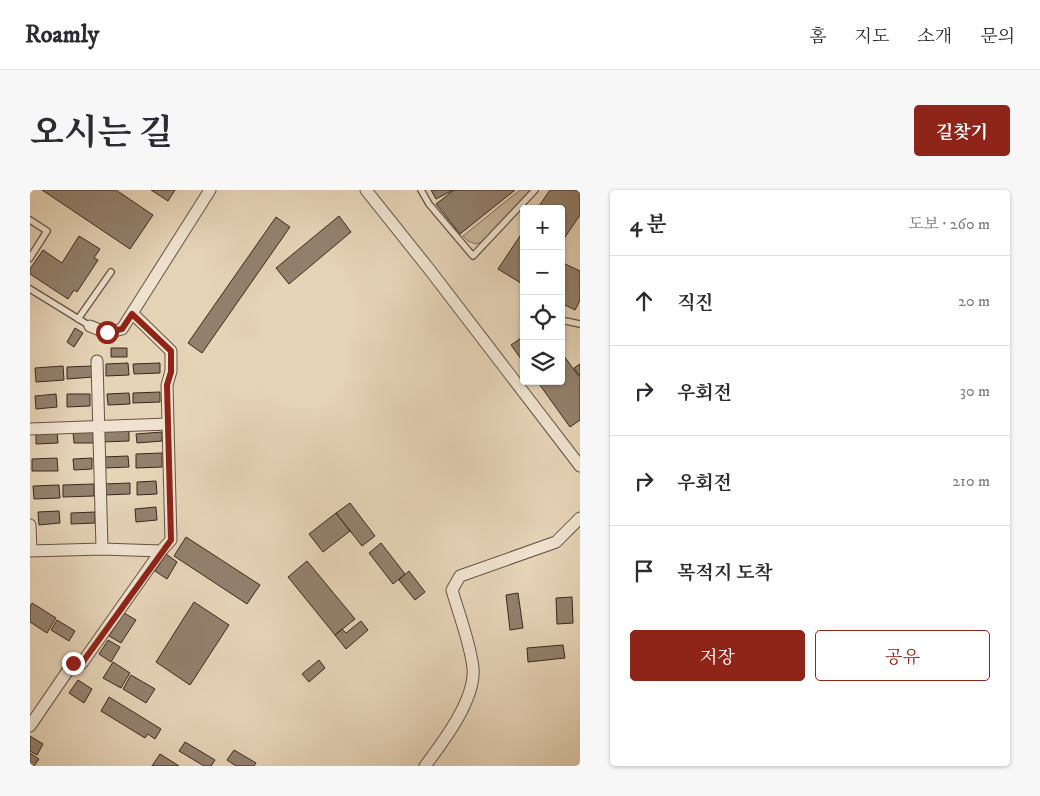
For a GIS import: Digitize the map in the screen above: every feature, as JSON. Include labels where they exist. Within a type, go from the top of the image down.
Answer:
[{"type":"street","points":[[90,326],[107,332],[122,329],[210,190]]},
{"type":"street","points":[[366,190],[580,466]]},
{"type":"street","points":[[30,726],[73,663],[82,663],[161,551],[171,540],[167,385],[171,372],[171,351],[132,314]]},
{"type":"street","points":[[97,361],[102,549]]},
{"type":"street","points":[[30,429],[168,424]]},
{"type":"street","points":[[425,766],[450,732],[471,686],[473,668],[452,590],[460,576],[556,542],[580,518]]},
{"type":"street","points":[[30,525],[30,551],[102,549],[161,551]]},
{"type":"lane","points":[[421,190],[428,204],[473,256],[535,190]]},
{"type":"lane","points":[[30,220],[47,231],[30,258]]},
{"type":"lane","points":[[78,319],[111,272]]},
{"type":"lane","points":[[30,288],[90,326]]},
{"type":"lane","points":[[565,321],[580,324]]},
{"type":"shaded area","points":[[520,190],[532,190],[482,242],[476,244],[468,241],[463,236]]},
{"type":"building","points":[[42,190],[116,190],[153,215],[130,249]]},
{"type":"building","points":[[151,190],[175,190],[168,201]]},
{"type":"building","points":[[431,190],[453,190],[436,199]]},
{"type":"building","points":[[454,190],[515,190],[460,234],[436,204]]},
{"type":"building","points":[[550,190],[580,190],[580,215],[565,237],[565,205],[540,205]]},
{"type":"building","points":[[339,216],[351,232],[289,284],[276,268]]},
{"type":"building","points":[[276,217],[290,227],[202,353],[188,343]]},
{"type":"building","points":[[79,236],[100,249],[94,258],[98,260],[77,292],[74,290],[68,299],[30,274],[30,269],[43,250],[62,263]]},
{"type":"building","points":[[520,236],[520,283],[498,269]]},
{"type":"building","points":[[565,264],[580,271],[580,300],[575,310],[565,305]]},
{"type":"building","points":[[75,328],[83,333],[74,347],[67,342]]},
{"type":"building","points":[[520,339],[520,357],[511,345]]},
{"type":"building","points":[[111,348],[127,348],[127,357],[111,357]]},
{"type":"building","points":[[565,357],[580,378],[580,420],[570,427],[540,385],[565,385]]},
{"type":"building","points":[[128,363],[129,375],[106,376],[106,364]]},
{"type":"building","points":[[160,363],[160,373],[134,374],[133,364]]},
{"type":"building","points":[[580,364],[580,376],[574,368]]},
{"type":"building","points":[[63,366],[64,380],[36,382],[35,368]]},
{"type":"building","points":[[92,366],[93,377],[67,379],[67,367]]},
{"type":"building","points":[[160,392],[160,402],[133,403],[133,393]]},
{"type":"building","points":[[129,393],[130,404],[108,405],[107,394]]},
{"type":"building","points":[[56,394],[57,407],[36,409],[35,396]]},
{"type":"building","points":[[67,394],[90,394],[90,406],[67,407]]},
{"type":"building","points":[[129,429],[129,441],[102,442],[102,430]]},
{"type":"building","points":[[57,431],[58,443],[36,444],[36,432]]},
{"type":"building","points":[[73,431],[96,431],[96,443],[74,443]]},
{"type":"building","points":[[162,432],[162,441],[137,443],[136,434]]},
{"type":"building","points":[[162,453],[162,467],[136,468],[136,454]]},
{"type":"building","points":[[128,456],[129,467],[104,468],[103,457]]},
{"type":"building","points":[[57,458],[58,471],[32,471],[32,459]]},
{"type":"building","points":[[92,458],[92,469],[74,470],[73,459]]},
{"type":"building","points":[[156,481],[157,494],[137,495],[137,482]]},
{"type":"building","points":[[130,483],[130,494],[104,495],[104,484]]},
{"type":"building","points":[[94,484],[94,496],[63,497],[63,485]]},
{"type":"building","points":[[59,485],[60,498],[34,499],[33,486]]},
{"type":"building","points":[[350,503],[375,536],[362,546],[336,513]]},
{"type":"building","points":[[156,507],[157,520],[136,522],[135,509]]},
{"type":"building","points":[[59,511],[60,523],[39,525],[38,512]]},
{"type":"building","points":[[95,512],[95,523],[71,524],[71,513]]},
{"type":"building","points":[[336,513],[350,531],[323,552],[309,534]]},
{"type":"building","points":[[186,537],[260,585],[247,604],[174,556]]},
{"type":"building","points":[[381,543],[405,574],[393,584],[369,553]]},
{"type":"building","points":[[166,554],[177,562],[167,579],[155,571]]},
{"type":"building","points":[[307,561],[355,619],[335,635],[288,577]]},
{"type":"building","points":[[409,571],[425,592],[415,600],[399,580]]},
{"type":"building","points":[[518,593],[523,628],[510,630],[506,595]]},
{"type":"building","points":[[572,597],[573,623],[557,624],[556,598]]},
{"type":"building","points":[[194,602],[229,625],[190,685],[156,662]]},
{"type":"building","points":[[32,603],[56,618],[47,633],[30,622],[30,607]]},
{"type":"building","points":[[124,613],[136,620],[121,643],[109,636]]},
{"type":"building","points":[[57,620],[75,631],[69,641],[51,630]]},
{"type":"building","points":[[361,621],[368,630],[346,649],[335,635],[342,629],[346,633]]},
{"type":"building","points":[[108,640],[120,647],[111,662],[99,654]]},
{"type":"building","points":[[563,645],[565,658],[528,662],[527,648]]},
{"type":"building","points":[[319,660],[325,668],[309,682],[302,674]]},
{"type":"building","points":[[113,662],[130,673],[121,688],[103,678]]},
{"type":"building","points":[[131,675],[155,689],[146,703],[123,689]]},
{"type":"building","points":[[78,680],[92,689],[84,703],[69,693]]},
{"type":"building","points":[[109,697],[161,729],[155,739],[148,734],[145,738],[101,711]]},
{"type":"building","points":[[30,736],[43,744],[37,755],[30,751]]},
{"type":"building","points":[[185,742],[215,760],[211,766],[204,766],[179,751]]},
{"type":"building","points":[[234,750],[256,763],[254,766],[236,766],[227,760]]},
{"type":"building","points":[[30,753],[39,759],[34,766],[30,766]]},
{"type":"building","points":[[160,754],[179,766],[152,766]]},
{"type":"route","points":[[73,663],[82,663],[161,551],[171,540],[167,385],[171,372],[171,351],[132,314],[122,329],[107,332]]}]
